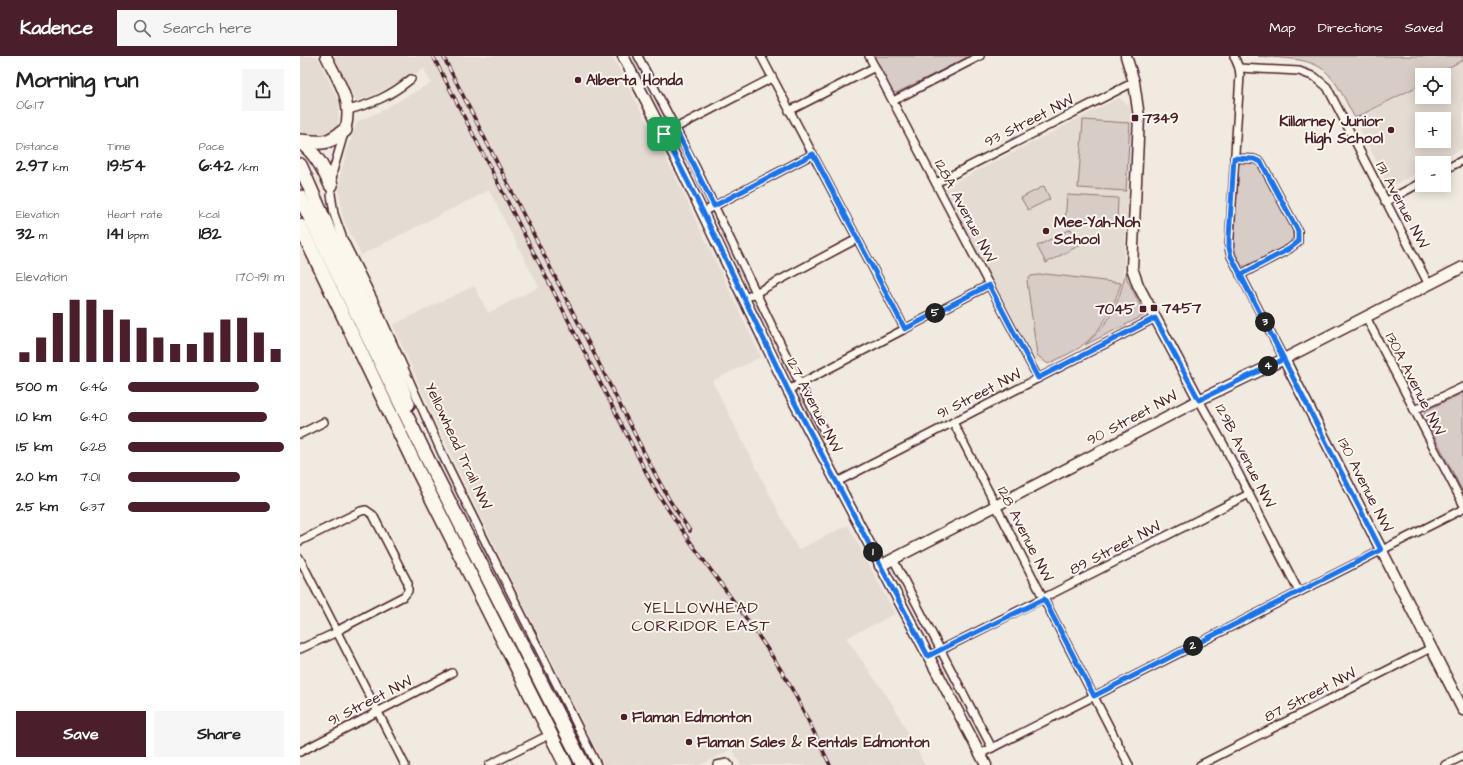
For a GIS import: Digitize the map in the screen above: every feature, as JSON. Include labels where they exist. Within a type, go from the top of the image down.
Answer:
[{"type":"highway","points":[[300,141],[325,142],[334,140],[345,130]]},
{"type":"highway","points":[[300,141],[313,152],[322,164],[331,185]]},
{"type":"highway","points":[[300,165],[338,250],[358,289],[400,380],[429,462]]},
{"type":"highway","name":"Yellowhead Trail NW","points":[[300,197],[429,462],[583,765]]},
{"type":"highway","points":[[300,226],[370,372],[566,765]]},
{"type":"highway","points":[[300,245],[340,322],[370,372]]},
{"type":"street","points":[[326,56],[346,97],[348,120],[345,130]]},
{"type":"street","name":"127 Avenue NW","points":[[623,56],[703,212],[788,390],[986,765]]},
{"type":"street","name":"127 Avenue NW","points":[[638,56],[714,206],[800,384],[826,433]]},
{"type":"street","points":[[761,56],[905,329]]},
{"type":"street","name":"128A Avenue NW","points":[[869,56],[1038,378]]},
{"type":"street","points":[[893,101],[980,56]]},
{"type":"street","name":"129B Avenue NW","points":[[1126,56],[1134,82],[1139,117],[1132,268],[1138,285],[1155,318],[1249,494],[1299,592]]},
{"type":"street","name":"130 Avenue NW","points":[[1234,56],[1239,68],[1229,248],[1231,256],[1463,710]]},
{"type":"street","points":[[790,111],[875,67]]},
{"type":"street","name":"131 Avenue NW","points":[[1239,68],[1300,70],[1315,77],[1326,87],[1429,285]]},
{"type":"street","points":[[664,134],[772,78]]},
{"type":"street","points":[[348,110],[369,104],[388,96],[411,80]]},
{"type":"street","name":"93 Street NW","points":[[936,183],[1134,82]]},
{"type":"street","name":"Yellowhead Trail NW","points":[[345,130],[333,171],[331,185],[334,214],[343,239],[373,299],[462,495],[597,765]]},
{"type":"street","points":[[703,212],[813,154]]},
{"type":"street","points":[[1234,158],[1254,159],[1261,162],[1298,231],[1298,242],[1289,249],[1240,275]]},
{"type":"street","points":[[1451,166],[1463,160]]},
{"type":"street","points":[[1385,202],[1415,186]]},
{"type":"street","points":[[744,299],[857,239]]},
{"type":"street","name":"90 Street NW","points":[[880,566],[1199,400],[1284,359],[1463,267]]},
{"type":"street","points":[[788,390],[989,285]]},
{"type":"street","name":"130A Avenue NW","points":[[1366,317],[1463,504]]},
{"type":"street","name":"91 Street NW","points":[[837,482],[1155,318]]},
{"type":"street","points":[[1414,410],[1463,387]]},
{"type":"street","points":[[300,434],[324,422]]},
{"type":"street","name":"128 Avenue NW","points":[[953,422],[1129,765]]},
{"type":"street","name":"89 Street NW","points":[[928,656],[1044,599],[1249,494]]},
{"type":"street","points":[[980,754],[1463,509]]},
{"type":"street","points":[[300,542],[361,511],[366,510],[373,515],[408,583],[408,591],[404,596],[300,649]]},
{"type":"street","points":[[300,559],[405,765]]},
{"type":"street","points":[[892,559],[992,748]]},
{"type":"street","name":"87 Street NW","points":[[1200,765],[1431,648]]},
{"type":"street","name":"91 Street NW","points":[[300,752],[452,673]]},
{"type":"street","points":[[489,765],[543,738]]},
{"type":"street","points":[[1445,765],[1463,756]]},
{"type":"street","points":[[717,765],[728,764]]},
{"type":"shaded area","points":[[300,56],[317,56],[339,102],[338,124],[333,133],[321,137],[300,135]]},
{"type":"shaded area","points":[[333,56],[612,56],[674,174],[761,357],[712,381],[798,550],[848,525],[895,614],[846,638],[893,705],[925,765],[741,765],[732,749],[700,765],[604,765],[500,557],[437,424],[393,325],[474,286],[488,313],[539,287],[489,190],[361,255],[343,218],[339,190],[341,171],[357,122],[377,113],[431,83],[424,69],[371,96],[356,101]]},
{"type":"shaded area","points":[[874,56],[970,56],[896,93],[892,91]]},
{"type":"shaded area","points":[[1258,56],[1463,56],[1463,60],[1448,68],[1415,68],[1415,88],[1355,118],[1330,76],[1315,65],[1287,58]]},
{"type":"shaded area","name":"Killarney Junior High School","points":[[1463,60],[1463,148],[1448,156],[1415,156],[1415,174],[1389,187],[1355,118],[1415,88],[1415,104],[1451,104],[1451,68],[1448,68]]},
{"type":"shaded area","name":"Mee-Yah-Noh School","points":[[1119,98],[1130,106],[1132,133],[1121,283],[1112,307],[1098,330],[1079,348],[1048,364],[1035,361],[945,190],[948,186]]},
{"type":"shaded area","points":[[1083,120],[1130,123],[1126,191],[1078,188]]},
{"type":"shaded area","points":[[1242,162],[1254,163],[1258,166],[1292,229],[1293,237],[1289,244],[1246,266],[1242,266],[1236,254],[1234,245],[1239,164]]},
{"type":"shaded area","points":[[1044,186],[1050,199],[1028,210],[1021,198]]},
{"type":"shaded area","points":[[1067,195],[1118,198],[1117,224],[1065,221]]},
{"type":"shaded area","points":[[1071,229],[1080,245],[1046,263],[1037,246]]},
{"type":"shaded area","points":[[1126,270],[1127,279],[1144,313],[1143,316],[1085,345],[1102,328],[1113,312]]},
{"type":"shaded area","points":[[1046,274],[1121,283],[1115,301],[1106,319],[1094,335],[1079,348],[1048,364],[1037,355],[1027,281],[1031,276]]},
{"type":"shaded area","points":[[1463,393],[1463,492],[1424,416],[1425,411]]},
{"type":"railway","points":[[433,56],[652,484],[680,527],[779,666],[802,708],[830,765]]},
{"type":"railway","points":[[443,56],[654,472],[670,501],[690,531]]},
{"type":"place","name":"Alberta Honda","points":[[578,80]]},
{"type":"place","name":"7349","points":[[1135,118]]},
{"type":"place","name":"Killarney Junior High School","points":[[1391,130]]},
{"type":"place","name":"Mee-Yah-Noh School","points":[[1046,231]]},
{"type":"place","name":"7457","points":[[1154,308]]},
{"type":"place","name":"7045","points":[[1143,309]]},
{"type":"place","name":"Flaman Edmonton","points":[[624,717]]},
{"type":"place","name":"Flaman Sales & Rentals Edmonton","points":[[689,742]]},
{"type":"district","name":"YELLOWHEAD CORRIDOR EAST","points":[[701,617]]},
{"type":"route","points":[[664,134],[675,128],[714,206],[813,154],[905,329],[989,285],[1038,378],[1155,318],[1199,400],[1284,359],[1240,275],[1289,249],[1298,242],[1298,231],[1261,162],[1254,159],[1234,158],[1229,238],[1231,256],[1240,275],[1262,315],[1381,550],[1094,696],[1044,599],[928,656],[788,390],[664,134]]}]
